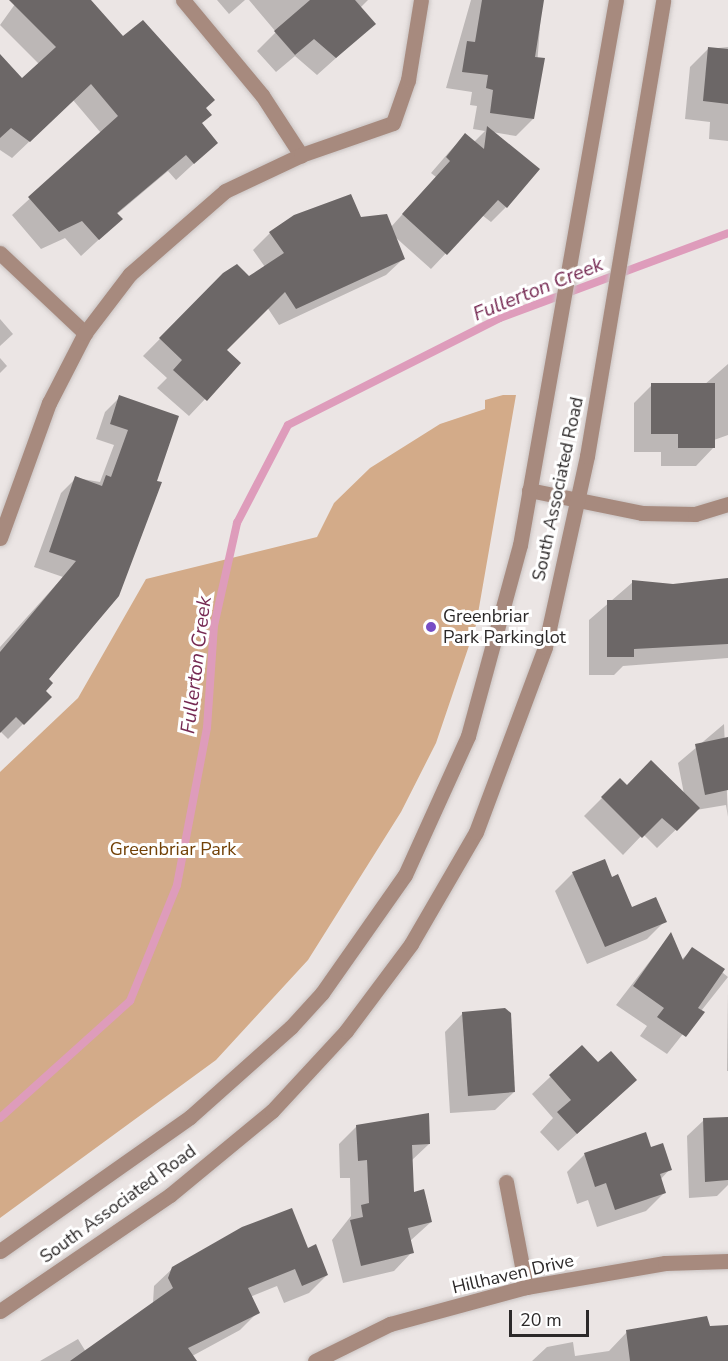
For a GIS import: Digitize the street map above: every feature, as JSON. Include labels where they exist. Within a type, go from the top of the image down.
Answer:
[{"type":"street","points":[[183,0],[262,95],[301,155]]},
{"type":"street","points":[[0,538],[49,403],[85,333],[130,274],[194,213],[301,155],[393,123],[404,96],[421,0]]},
{"type":"street","name":"South Associated Road","points":[[0,1251],[190,1117],[291,1027],[322,993],[405,875],[468,736],[529,490],[565,270],[616,0]]},
{"type":"street","name":"South Associated Road","points":[[0,1311],[170,1196],[272,1111],[346,1031],[411,944],[476,832],[545,647],[577,502],[602,371],[663,0]]},
{"type":"street","points":[[0,253],[85,333]]},
{"type":"street","points":[[529,490],[577,502],[642,513],[695,514],[728,504]]},
{"type":"street","points":[[506,1182],[526,1287]]},
{"type":"street","name":"Hillhaven Drive","points":[[315,1361],[390,1324],[526,1287],[665,1263],[728,1261]]},
{"type":"green space","name":"Greenbriar Park","points":[[503,395],[516,395],[476,625],[436,743],[401,812],[308,960],[216,1060],[0,1218],[0,772],[78,698],[146,579],[317,537],[334,503],[370,468],[440,424],[485,409],[485,400]]},
{"type":"building","points":[[9,0],[91,0],[123,36],[143,20],[215,100],[206,108],[212,115],[202,123],[218,143],[194,164],[186,155],[117,213],[123,219],[99,240],[82,221],[59,232],[28,197],[118,116],[91,84],[30,142],[11,128],[0,138],[0,54],[22,78],[56,47]]},
{"type":"building","points":[[310,0],[355,0],[376,24],[336,58],[314,39],[295,55],[274,31]]},
{"type":"building","points":[[482,0],[544,0],[535,57],[545,58],[534,119],[490,113],[493,90],[486,88],[488,75],[462,72],[467,41],[475,42]]},
{"type":"building","points":[[708,47],[728,49],[728,104],[703,101]]},
{"type":"building","points":[[487,126],[540,169],[507,208],[498,200],[447,255],[402,214],[450,161],[446,157],[465,133],[484,149]]},
{"type":"building","points":[[351,194],[361,217],[387,214],[405,259],[296,309],[285,292],[227,350],[241,363],[207,401],[173,370],[182,360],[159,338],[223,273],[237,264],[249,276],[284,253],[269,232],[294,215]]},
{"type":"building","points":[[651,383],[715,383],[715,448],[678,448],[678,434],[651,434]]},
{"type":"building","points":[[119,395],[179,416],[157,481],[162,482],[119,596],[49,679],[53,683],[46,691],[52,697],[24,725],[16,717],[0,733],[0,652],[76,561],[49,552],[75,476],[102,486],[106,475],[111,477],[128,430],[110,424]]},
{"type":"building","points":[[728,578],[728,644],[634,649],[634,657],[607,657],[607,600],[632,600],[632,580],[673,584]]},
{"type":"building","points":[[728,737],[728,790],[705,795],[695,744]]},
{"type":"building","points":[[651,760],[700,808],[677,831],[662,818],[642,838],[601,797],[620,778],[627,785]]},
{"type":"building","points":[[605,859],[612,877],[618,874],[632,907],[656,897],[667,922],[605,947],[572,872]]},
{"type":"building","points":[[671,932],[683,960],[692,947],[725,969],[698,1008],[705,1012],[686,1037],[657,1017],[664,1008],[633,986]]},
{"type":"building","points":[[505,1008],[511,1013],[515,1092],[468,1096],[462,1012]]},
{"type":"building","points":[[582,1045],[598,1062],[611,1051],[637,1080],[577,1134],[557,1112],[571,1100],[549,1075]]},
{"type":"building","points":[[429,1113],[430,1144],[412,1145],[414,1192],[424,1189],[432,1222],[408,1228],[414,1253],[361,1266],[350,1220],[363,1217],[361,1205],[369,1203],[367,1160],[358,1161],[356,1125]]},
{"type":"building","points":[[728,1117],[728,1180],[705,1182],[703,1118]]},
{"type":"building","points":[[646,1132],[651,1147],[663,1143],[672,1170],[660,1174],[666,1193],[615,1210],[606,1183],[595,1187],[584,1153]]},
{"type":"building","points":[[292,1208],[308,1248],[316,1244],[328,1275],[302,1286],[295,1269],[248,1288],[260,1313],[188,1348],[197,1361],[70,1361],[173,1288],[168,1278],[172,1267],[242,1227]]},
{"type":"building","points":[[707,1316],[710,1326],[728,1325],[728,1361],[630,1361],[626,1330]]},
{"type":"waterway","name":"Fullerton Creek","points":[[0,1118],[130,1001],[177,885],[207,728],[214,626],[237,523],[288,425],[500,318],[728,233]]},
{"type":"place","name":"Greenbriar Park Parkinglot","points":[[431,627]]}]
